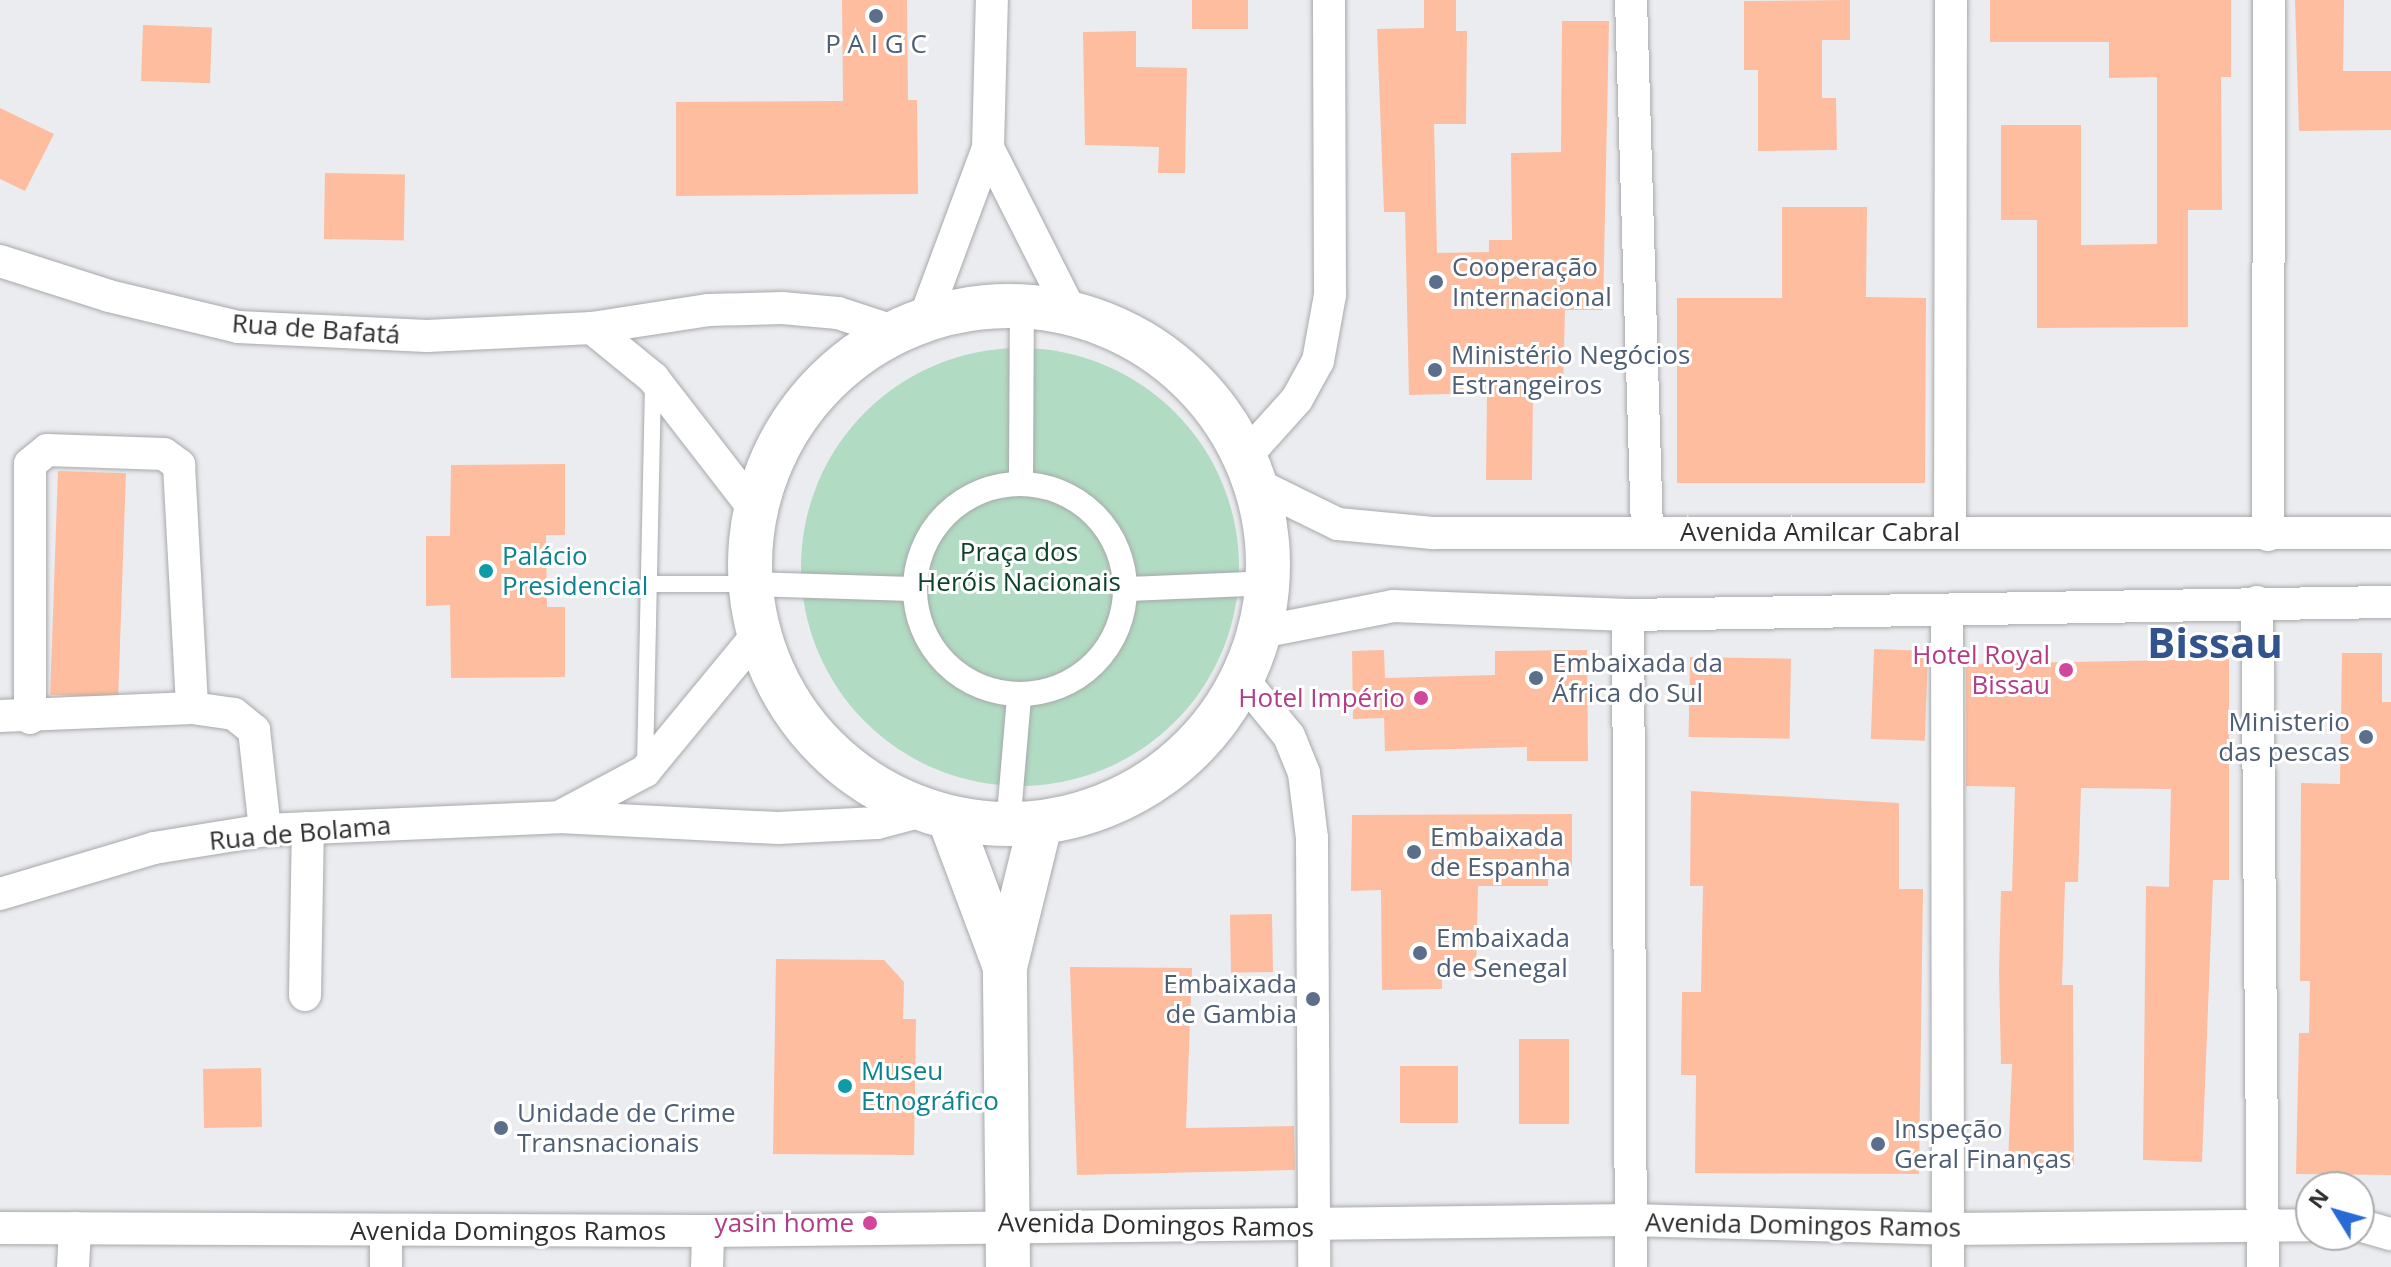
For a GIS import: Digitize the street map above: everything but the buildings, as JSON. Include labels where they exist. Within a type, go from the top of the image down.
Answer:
[{"type":"main road","points":[[1022,305],[1071,312],[1133,335],[1187,374],[1230,425],[1251,471],[1269,583],[1261,632],[1230,703],[1180,762],[1115,804],[1024,825],[936,816],[866,784],[818,743],[781,692],[758,634],[750,584],[755,510],[770,466],[801,412],[856,356],[910,326],[1022,305]]},
{"type":"main road","points":[[936,816],[1005,967]]},
{"type":"main road","points":[[1008,1267],[1005,967],[1024,825]]},
{"type":"street","points":[[910,326],[988,148],[992,0]]},
{"type":"street","points":[[1251,471],[1318,361],[1328,308],[1329,0]]},
{"type":"street","points":[[1631,0],[1647,531]]},
{"type":"street","points":[[1950,533],[1951,0]]},
{"type":"street","points":[[2268,535],[2269,0]]},
{"type":"street","points":[[988,148],[1071,312]]},
{"type":"street","name":"Rua de Bafatá","points":[[0,261],[109,296],[238,327],[427,336],[592,328],[708,310],[782,308],[838,313],[910,326]]},
{"type":"street","points":[[1021,481],[1022,305]]},
{"type":"street","points":[[592,328],[653,378],[755,510]]},
{"type":"street","points":[[192,708],[179,465],[164,454],[47,450],[30,464],[15,717],[192,708],[234,714],[254,730],[265,830]]},
{"type":"street","name":"Avenida Amilcar Cabral","points":[[1251,471],[1338,524],[1433,533],[2391,533]]},
{"type":"street","points":[[1021,481],[1075,495],[1114,535],[1128,589],[1113,643],[1083,673],[1073,682],[1019,697],[966,682],[926,643],[912,589],[927,535],[967,496],[1021,481]]},
{"type":"street","points":[[1128,589],[1269,583]]},
{"type":"street","points":[[750,584],[912,589]]},
{"type":"street","points":[[1261,632],[1393,606],[1628,615],[1947,612],[2257,602],[2391,602]]},
{"type":"street","points":[[2257,602],[2263,1267]]},
{"type":"street","points":[[1947,612],[1948,1267]]},
{"type":"street","points":[[1628,615],[1631,1267]]},
{"type":"street","name":"Rua de Bolama","points":[[559,817],[645,771],[758,634]]},
{"type":"street","points":[[1241,677],[1289,736],[1304,773],[1312,838],[1314,1267]]},
{"type":"street","points":[[1019,697],[1024,825]]},
{"type":"street","name":"Rua de Bolama","points":[[0,894],[154,848],[265,830],[559,817],[778,828],[877,823],[936,816]]},
{"type":"street","points":[[305,995],[308,828]]},
{"type":"street","name":"Avenida Domingos Ramos","points":[[0,1228],[708,1231],[1007,1223],[1315,1227],[1630,1220],[1948,1229],[2295,1225]]},
{"type":"street","points":[[73,1267],[75,1228]]},
{"type":"street","points":[[707,1267],[708,1231]]},
{"type":"street","points":[[386,1232],[386,1267]]},
{"type":"lane","points":[[645,771],[653,378]]},
{"type":"lane","points":[[649,584],[750,584]]},
{"type":"green space","name":"Praça dos Heróis Nacionais","points":[[1020,348],[1063,352],[1104,365],[1142,385],[1175,412],[1202,445],[1222,483],[1235,524],[1239,567],[1235,610],[1222,651],[1202,689],[1175,722],[1142,749],[1104,769],[1063,782],[1020,786],[977,782],[936,769],[898,749],[865,722],[838,689],[818,651],[805,610],[801,567],[805,524],[818,483],[838,445],[865,412],[898,385],[936,365],[977,352]]},
{"type":"place","name":"P A I G C","points":[[876,16]]},
{"type":"place","name":"Cooperação Internacional","points":[[1436,282]]},
{"type":"place","name":"Ministério Negócios Estrangeiros","points":[[1435,370]]},
{"type":"place","name":"Palácio Presidencial","points":[[486,571]]},
{"type":"place","name":"Hotel Royal Bissau","points":[[2066,670]]},
{"type":"place","name":"Embaixada da África do Sul","points":[[1536,678]]},
{"type":"place","name":"Hotel Império","points":[[1421,698]]},
{"type":"place","name":"Ministerio das pescas","points":[[2366,737]]},
{"type":"place","name":"Embaixada de Espanha","points":[[1414,852]]},
{"type":"place","name":"Embaixada de Senegal","points":[[1420,953]]},
{"type":"place","name":"Embaixada de Gambia","points":[[1313,999]]},
{"type":"place","name":"Museu Etnográfico","points":[[845,1086]]},
{"type":"place","name":"Unidade de Crime Transnacionais","points":[[501,1128]]},
{"type":"place","name":"Inspeção Geral Finanças","points":[[1878,1144]]},
{"type":"place","name":"yasin home","points":[[870,1223]]},
{"type":"district","name":"Bissau","points":[[2215,642]]}]
